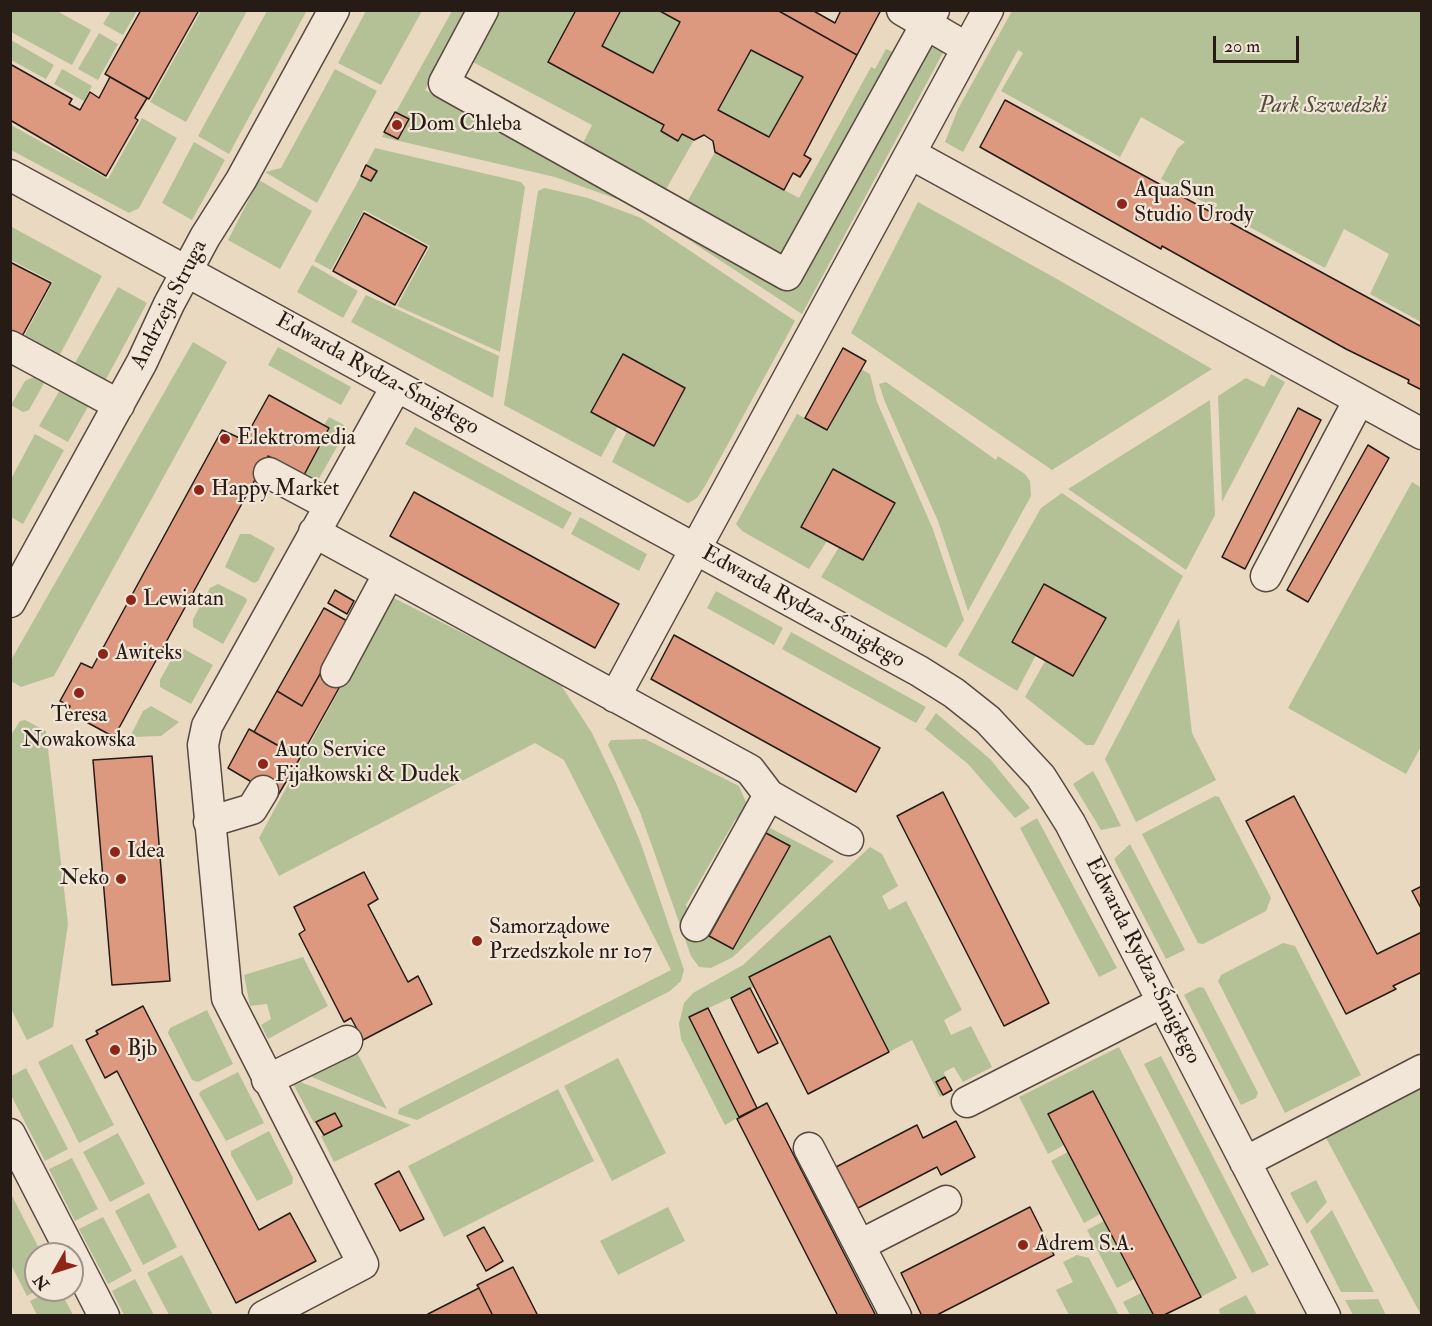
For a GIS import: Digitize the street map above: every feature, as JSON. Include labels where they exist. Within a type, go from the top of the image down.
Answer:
[{"type":"street","name":"Andrzeja Struga","points":[[12,594],[118,405],[187,271],[242,180],[334,10]]},
{"type":"street","points":[[483,10],[444,83],[788,275],[921,15],[967,48]]},
{"type":"street","points":[[615,697],[988,10]]},
{"type":"street","points":[[911,154],[1422,434]]},
{"type":"street","name":"Edwarda Rydza-Śmigłego","points":[[10,175],[919,671],[954,693],[1003,734],[1041,777],[1061,807],[1325,1316]]},
{"type":"street","points":[[10,346],[118,405]]},
{"type":"street","points":[[264,1316],[363,1264],[267,1080],[224,990],[202,756],[207,726],[396,387]]},
{"type":"street","points":[[1266,576],[1359,400]]},
{"type":"street","points":[[269,473],[329,505]]},
{"type":"street","points":[[314,532],[750,770],[769,795],[848,840]]},
{"type":"street","points":[[336,672],[389,573]]},
{"type":"street","points":[[209,822],[252,809],[263,791]]},
{"type":"street","points":[[696,926],[769,795]]},
{"type":"street","points":[[967,1102],[1163,1002]]},
{"type":"street","points":[[267,1080],[347,1041]]},
{"type":"street","points":[[1245,1162],[1422,1070]]},
{"type":"street","points":[[10,1134],[104,1316]]},
{"type":"street","points":[[809,1148],[896,1316]]},
{"type":"street","points":[[860,1245],[946,1201]]},
{"type":"green space","points":[[11,10],[57,11],[91,30],[72,65],[11,32]]},
{"type":"green space","points":[[111,11],[137,11],[123,35],[103,24]]},
{"type":"green space","points":[[201,11],[247,11],[186,122],[150,102]]},
{"type":"green space","points":[[267,11],[306,12],[229,154],[198,136]]},
{"type":"green space","points":[[366,11],[422,11],[381,85],[338,63]]},
{"type":"green space","points":[[452,11],[469,11],[425,90],[793,289],[929,40],[945,49],[802,314],[637,206],[555,177],[382,137]]},
{"type":"green space","points":[[495,11],[576,11],[549,61],[664,125],[661,131],[678,141],[682,134],[694,140],[665,191],[582,145],[592,125],[469,60]]},
{"type":"green space","points":[[621,11],[658,11],[680,22],[653,73],[602,46]]},
{"type":"green space","name":"Park Szwedzki","points":[[1012,11],[1421,11],[1421,322],[1370,294],[1389,254],[1344,229],[1325,268],[1161,179],[1178,148],[1185,142],[1141,117],[1120,157],[1001,91],[1023,53],[1018,50],[963,152],[945,142],[958,109]]},
{"type":"green space","points":[[99,33],[118,44],[98,80],[78,69]]},
{"type":"green space","points":[[11,40],[54,65],[46,79],[11,60]]},
{"type":"green space","points":[[886,49],[893,52],[784,257],[686,204],[715,152],[799,198],[871,67],[875,69]]},
{"type":"green space","points":[[751,50],[803,77],[769,137],[718,110]]},
{"type":"green space","points":[[62,69],[92,86],[84,101],[54,84]]},
{"type":"green space","points":[[335,69],[377,91],[317,203],[265,172],[281,168]]},
{"type":"green space","points":[[142,118],[177,138],[139,208],[129,213],[11,150],[11,125],[108,179]]},
{"type":"green space","points":[[194,142],[225,160],[192,220],[162,203]]},
{"type":"green space","points":[[375,148],[521,182],[525,187],[500,352],[397,306],[430,246],[364,210],[331,270],[314,261],[361,176],[371,181],[377,172],[366,165]]},
{"type":"green space","points":[[259,180],[312,211],[280,269],[228,240]]},
{"type":"green space","points":[[545,188],[588,198],[641,218],[795,321],[705,486],[697,498],[688,503],[612,462],[627,431],[654,445],[684,388],[623,354],[592,411],[618,426],[601,457],[504,405],[538,191]]},
{"type":"green space","points":[[918,202],[1212,369],[1052,470],[851,333]]},
{"type":"green space","points":[[10,226],[102,276],[57,360],[21,342],[53,282],[11,260]]},
{"type":"green space","points":[[312,265],[358,291],[343,318],[297,292]]},
{"type":"green space","points":[[118,287],[147,303],[105,381],[71,370]]},
{"type":"green space","points":[[366,295],[499,356],[493,398],[351,322]]},
{"type":"green space","points":[[193,342],[227,362],[54,676],[21,687],[11,681],[11,660]]},
{"type":"green space","points":[[278,347],[351,387],[341,405],[268,365]]},
{"type":"green space","points":[[861,369],[870,374],[877,402],[932,527],[964,620],[946,648],[821,577],[839,547],[862,560],[833,470],[801,527],[827,541],[809,569],[742,531],[736,524],[797,414],[828,430]]},
{"type":"green space","points":[[40,374],[48,376],[29,410],[23,412],[11,405],[25,381]]},
{"type":"green space","points":[[1271,374],[1285,382],[1222,502],[1218,396],[1246,378],[1264,387]]},
{"type":"green space","points":[[886,382],[996,460],[998,456],[1025,474],[1030,481],[1031,496],[968,611],[938,521],[885,402],[879,384]]},
{"type":"green space","points":[[64,383],[90,403],[68,442],[39,426]]},
{"type":"green space","points":[[1210,400],[1215,515],[1186,570],[1068,489]]},
{"type":"green space","points":[[329,417],[344,425],[346,431],[317,482],[304,475],[329,428],[324,425]]},
{"type":"green space","points":[[415,427],[572,513],[563,529],[405,444]]},
{"type":"green space","points":[[35,434],[64,450],[23,524],[11,517],[11,479]]},
{"type":"green space","points":[[1412,482],[1422,488],[1422,745],[1406,774],[1288,708]]},
{"type":"green space","points":[[1062,493],[1183,576],[1094,745],[1086,745],[1025,697],[1045,661],[1073,676],[1105,618],[1044,584],[1012,642],[1036,655],[1017,691],[958,655],[1041,508]]},
{"type":"green space","points":[[580,517],[647,554],[639,571],[571,534]]},
{"type":"green space","points":[[240,534],[250,534],[275,548],[258,581],[254,583],[225,567]]},
{"type":"green space","points":[[218,584],[246,598],[247,601],[223,644],[193,627],[193,619],[210,588]]},
{"type":"green space","points":[[716,591],[783,628],[774,645],[707,608]]},
{"type":"green space","points":[[390,596],[559,682],[592,733],[616,783],[641,844],[684,970],[681,981],[670,991],[417,1120],[398,1114],[399,1109],[671,970],[564,760],[535,743],[279,876],[259,838]]},
{"type":"green space","points":[[1179,618],[1192,733],[1216,780],[1136,822],[1105,759]]},
{"type":"green space","points":[[791,632],[926,707],[916,723],[782,649]]},
{"type":"green space","points":[[182,648],[213,665],[191,704],[160,687],[160,680],[176,651]]},
{"type":"green space","points":[[151,706],[179,722],[161,736],[130,737],[143,711]]},
{"type":"green space","points":[[936,713],[990,759],[1030,808],[1015,818],[968,764],[925,729]]},
{"type":"green space","points":[[25,720],[46,731],[68,924],[53,1027],[27,1040],[10,1007],[11,735],[20,721]]},
{"type":"green space","points":[[645,739],[739,786],[748,807],[745,813],[735,820],[686,905],[693,925],[734,949],[790,847],[766,833],[770,828],[834,861],[733,957],[711,968],[699,967],[691,956],[640,812],[608,745],[611,740]]},
{"type":"green space","points":[[1093,771],[1121,826],[1101,830],[1073,784]]},
{"type":"green space","points":[[1215,796],[1219,797],[1271,898],[1266,911],[1203,944],[1198,943],[1142,834]]},
{"type":"green space","points":[[1037,818],[1117,968],[1099,977],[1020,828]]},
{"type":"green space","points":[[1130,844],[1185,950],[1166,959],[1114,859]]},
{"type":"green space","points":[[870,847],[882,854],[898,886],[882,896],[889,910],[906,901],[962,1010],[944,1020],[951,1035],[971,1026],[992,1067],[963,1082],[954,1067],[944,1072],[945,1077],[936,1082],[943,1095],[940,1097],[912,1040],[889,1052],[830,936],[749,977],[754,987],[689,1017],[739,1117],[725,1125],[681,1039],[679,1024],[684,1003],[693,993],[743,965]]},
{"type":"green space","points":[[1283,943],[1295,946],[1361,1075],[1285,1113],[1218,981],[1221,975]]},
{"type":"green space","points":[[303,957],[328,1006],[268,1039],[261,1025],[271,1019],[267,1004],[250,1006],[244,975]]},
{"type":"green space","points":[[1199,987],[1204,988],[1258,1093],[1256,1098],[1241,1105],[1184,995]]},
{"type":"green space","points":[[207,1010],[233,1064],[198,1082],[192,1080],[168,1033],[170,1028]]},
{"type":"green space","points":[[72,1044],[114,1125],[79,1143],[38,1062]]},
{"type":"green space","points":[[353,1045],[387,1109],[298,1071]]},
{"type":"green space","points":[[1119,1047],[1237,1278],[1201,1297],[1093,1091],[1048,1114],[1064,1145],[1048,1154],[1019,1097]]},
{"type":"green space","points":[[1161,1056],[1269,1265],[1252,1273],[1144,1064]]},
{"type":"green space","points":[[618,1058],[666,1153],[612,1181],[564,1086]]},
{"type":"green space","points":[[26,1068],[68,1149],[45,1161],[11,1095],[11,1076]]},
{"type":"green space","points":[[238,1072],[264,1123],[226,1141],[199,1094]]},
{"type":"green space","points":[[290,1078],[411,1125],[334,1162],[321,1136],[342,1126],[335,1113],[314,1123]]},
{"type":"green space","points":[[1421,1086],[1421,1315],[1325,1136]]},
{"type":"green space","points":[[558,1089],[594,1161],[444,1237],[408,1166]]},
{"type":"green space","points":[[269,1131],[293,1178],[292,1184],[257,1201],[231,1155],[231,1151]]},
{"type":"green space","points":[[118,1133],[145,1184],[110,1202],[83,1152]]},
{"type":"green space","points":[[1068,1152],[1100,1214],[1084,1223],[1051,1161]]},
{"type":"green space","points":[[72,1158],[98,1209],[75,1221],[49,1169]]},
{"type":"green space","points":[[1316,1180],[1327,1202],[1307,1224],[1290,1193]]},
{"type":"green space","points":[[149,1193],[177,1247],[143,1265],[115,1211]]},
{"type":"green space","points":[[11,1194],[36,1242],[24,1242],[24,1290],[11,1265]]},
{"type":"green space","points":[[668,1207],[685,1241],[618,1275],[600,1241]]},
{"type":"green space","points":[[1332,1210],[1374,1292],[1341,1292],[1310,1231]]},
{"type":"green space","points":[[103,1217],[132,1271],[108,1284],[79,1229]]},
{"type":"green space","points":[[1104,1221],[1134,1279],[1117,1288],[1087,1230]]},
{"type":"green space","points":[[182,1255],[213,1315],[169,1315],[147,1273]]},
{"type":"green space","points":[[1077,1255],[1089,1258],[1119,1315],[1069,1315],[1056,1290],[1073,1282],[1063,1262]]},
{"type":"green space","points":[[135,1279],[154,1315],[124,1315],[112,1291]]},
{"type":"green space","points":[[1141,1293],[1154,1315],[1130,1315],[1123,1302]]},
{"type":"green space","points":[[1246,1295],[1257,1315],[1220,1315],[1219,1309]]},
{"type":"green space","points":[[1378,1299],[1386,1315],[1353,1315],[1345,1300]]},
{"type":"green space","points":[[30,1302],[66,1302],[73,1315],[37,1315]]},
{"type":"building","points":[[141,10],[199,10],[149,99],[105,74]]},
{"type":"building","points":[[576,10],[621,10],[602,46],[653,73],[680,22],[658,10],[777,10],[857,55],[804,155],[811,159],[800,177],[793,173],[784,190],[715,152],[713,141],[704,135],[694,140],[682,134],[678,141],[661,131],[664,125],[548,62]],"holes":[[[751,50],[803,77],[769,137],[718,110]]]},
{"type":"building","points":[[777,10],[812,10],[835,23],[841,10],[881,10],[857,55]]},
{"type":"building","points":[[10,64],[72,99],[69,104],[80,110],[90,92],[99,98],[110,77],[147,98],[135,118],[138,120],[106,176],[10,120]]},
{"type":"building","points":[[1005,100],[1422,327],[1422,390],[1408,383],[1409,380],[1346,349],[1162,246],[1161,249],[980,147]]},
{"type":"building","points":[[395,112],[409,119],[398,139],[384,132]]},
{"type":"building","points":[[366,165],[377,171],[371,181],[361,176]]},
{"type":"building","points":[[364,213],[427,247],[395,305],[333,271]]},
{"type":"building","points":[[10,262],[51,283],[20,340],[10,334]]},
{"type":"building","points":[[843,348],[866,361],[827,430],[805,418]]},
{"type":"building","points":[[623,354],[685,388],[654,446],[591,412]]},
{"type":"building","points":[[269,395],[329,428],[304,475],[268,456],[114,737],[68,712],[70,706],[60,701],[81,663],[92,668],[222,430],[244,440]]},
{"type":"building","points":[[1298,408],[1321,420],[1245,569],[1222,557]]},
{"type":"building","points":[[1368,445],[1389,458],[1308,602],[1287,590]]},
{"type":"building","points":[[833,469],[895,503],[863,560],[801,527]]},
{"type":"building","points":[[414,492],[619,604],[595,648],[390,536]]},
{"type":"building","points":[[1044,584],[1106,618],[1073,676],[1012,642]]},
{"type":"building","points":[[335,590],[354,601],[347,614],[328,603]]},
{"type":"building","points":[[324,608],[349,622],[302,706],[277,691]]},
{"type":"building","points":[[674,635],[880,748],[856,792],[651,679]]},
{"type":"building","points":[[324,667],[344,679],[300,758],[254,732],[277,691],[302,706]]},
{"type":"building","points":[[249,729],[300,758],[277,797],[228,768]]},
{"type":"building","points":[[152,756],[170,981],[112,985],[93,760]]},
{"type":"building","points":[[943,792],[1049,1003],[1004,1026],[897,816]]},
{"type":"building","points":[[1294,796],[1377,954],[1422,932],[1422,972],[1393,986],[1396,989],[1346,1014],[1246,821]]},
{"type":"building","points":[[766,833],[790,846],[733,949],[709,936]]},
{"type":"building","points":[[364,872],[378,899],[368,905],[408,982],[418,976],[432,1004],[363,1040],[351,1018],[344,1022],[299,934],[305,930],[294,907]]},
{"type":"building","points":[[1422,886],[1422,910],[1412,891]]},
{"type":"building","points":[[830,936],[889,1052],[808,1094],[749,977]]},
{"type":"building","points":[[750,988],[778,1043],[758,1053],[731,998]]},
{"type":"building","points":[[143,1006],[259,1230],[290,1213],[316,1261],[236,1303],[117,1071],[105,1078],[86,1040],[98,1034],[96,1031]]},
{"type":"building","points":[[708,1008],[757,1108],[739,1117],[689,1017]]},
{"type":"building","points":[[945,1077],[952,1090],[943,1095],[936,1082]]},
{"type":"building","points":[[1093,1091],[1201,1297],[1162,1316],[1154,1316],[1048,1114]]},
{"type":"building","points":[[767,1103],[876,1316],[838,1316],[737,1119]]},
{"type":"building","points":[[335,1113],[342,1126],[324,1135],[316,1122]]},
{"type":"building","points":[[956,1121],[975,1157],[941,1175],[937,1167],[858,1208],[836,1167],[917,1125],[923,1138]]},
{"type":"building","points":[[399,1171],[424,1219],[400,1231],[375,1184]]},
{"type":"building","points":[[1030,1207],[1054,1255],[935,1316],[922,1316],[901,1273]]},
{"type":"building","points":[[484,1227],[503,1261],[486,1271],[467,1236]]},
{"type":"building","points":[[513,1267],[538,1316],[493,1316],[477,1285]]},
{"type":"building","points":[[479,1288],[493,1316],[429,1316],[428,1314]]},
{"type":"place","name":"Dom Chleba","points":[[397,125]]},
{"type":"place","name":"AquaSun Studio Urody","points":[[1122,204]]},
{"type":"place","name":"Elektromedia","points":[[225,439]]},
{"type":"place","name":"Happy Market","points":[[199,490]]},
{"type":"place","name":"Lewiatan","points":[[131,600]]},
{"type":"place","name":"Awiteks","points":[[103,654]]},
{"type":"place","name":"Teresa Nowakowska","points":[[79,693]]},
{"type":"place","name":"Auto Service Fijałkowski & Dudek","points":[[263,764]]},
{"type":"place","name":"Idea","points":[[115,852]]},
{"type":"place","name":"Neko","points":[[121,879]]},
{"type":"place","name":"Samorządowe Przedszkole nr 107","points":[[477,941]]},
{"type":"place","name":"Bjb","points":[[115,1050]]},
{"type":"place","name":"Adrem S.A.","points":[[1023,1245]]}]
